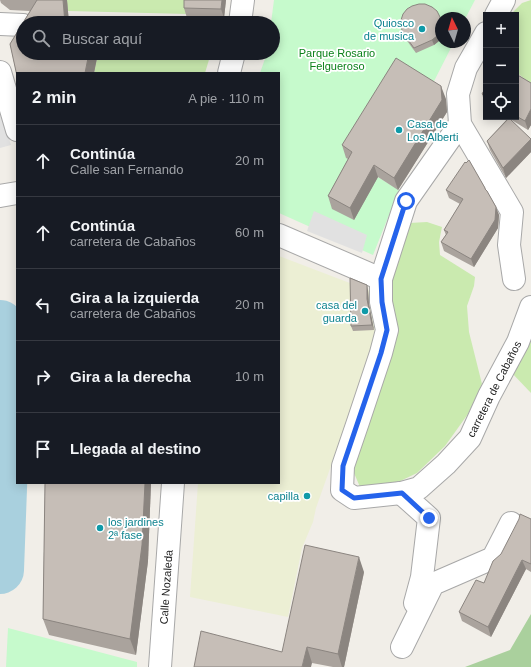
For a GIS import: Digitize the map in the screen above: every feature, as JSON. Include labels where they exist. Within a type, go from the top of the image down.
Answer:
[{"type":"street","points":[[241,16],[243,0]]},
{"type":"street","points":[[498,12],[504,0]]},
{"type":"street","points":[[0,24],[16,25]]},
{"type":"street","points":[[483,38],[466,68],[458,94],[460,124],[512,212],[509,245],[514,279]]},
{"type":"street","points":[[228,72],[232,60]]},
{"type":"street","points":[[0,72],[16,127]]},
{"type":"street","points":[[280,235],[381,279],[406,201],[460,124]]},
{"type":"street","points":[[0,196],[16,193]]},
{"type":"street","name":"carretera de Cabaños","points":[[381,279],[382,302],[387,330],[381,353],[343,466],[342,490],[354,498],[402,493],[419,488],[446,464],[470,438],[489,396],[518,342],[531,307]]},
{"type":"street","name":"Calle Nozaleda","points":[[160,667],[173,484]]},
{"type":"street","points":[[402,493],[429,518],[422,577],[402,647],[433,584],[493,558],[511,523]]},
{"type":"green space","points":[[66,0],[189,0],[188,14],[68,11]]},
{"type":"green space","name":"Parque Rosario Felgueroso","points":[[274,0],[475,0],[469,12],[435,12],[435,48],[451,48],[430,89],[347,158],[399,190],[373,255],[280,213],[280,72],[260,72],[265,60],[280,60],[280,16],[272,16]]},
{"type":"green space","points":[[531,0],[531,84],[519,74],[519,12],[513,12],[522,3]]},
{"type":"green space","points":[[97,60],[209,60],[205,72],[94,72]]},
{"type":"green space","points":[[427,222],[442,227],[439,242],[440,255],[475,277],[474,286],[467,306],[469,332],[482,384],[468,414],[445,446],[417,473],[390,486],[360,487],[354,473],[354,461],[389,277],[409,223]]},
{"type":"green space","points":[[280,256],[376,293],[380,329],[316,508],[313,522],[302,548],[288,617],[190,597],[198,484],[280,484]]},
{"type":"green space","points":[[531,328],[531,393],[511,372]]},
{"type":"green space","points":[[531,614],[531,667],[465,667],[510,650]]},
{"type":"green space","points":[[8,628],[137,662],[137,667],[6,667]]},
{"type":"shaded area","points":[[0,109],[11,145],[0,148]]},
{"type":"shaded area","points":[[314,211],[367,235],[362,253],[307,231]]},
{"type":"building","points":[[37,0],[63,0],[64,16],[27,16]]},
{"type":"building","points":[[184,0],[222,0],[221,9],[184,8]]},
{"type":"building","name":"Quiosco de musica","points":[[425,4],[432,7],[438,12],[435,12],[435,38],[414,48],[403,33],[401,27],[403,14],[412,6]]},
{"type":"building","points":[[16,34],[16,60],[88,60],[85,72],[16,72],[10,44]]},
{"type":"building","name":"Casa de Los Alberti","points":[[396,58],[441,86],[442,100],[394,178],[374,165],[350,208],[328,196],[352,152],[342,145]]},
{"type":"building","points":[[519,76],[531,83],[531,109],[525,121],[519,118]]},
{"type":"building","points":[[507,120],[511,120],[531,139],[503,168],[487,141]]},
{"type":"building","points":[[469,160],[496,207],[495,220],[471,259],[441,242],[448,232],[444,230],[463,199],[446,190],[465,162],[466,163]]},
{"type":"building","name":"casa del guarda","points":[[350,278],[367,285],[367,299],[372,325],[351,326]]},
{"type":"building","points":[[45,484],[145,484],[142,545],[130,639],[43,619]]},
{"type":"building","points":[[520,514],[531,519],[531,564],[522,560],[488,627],[459,612],[476,580],[484,583],[493,561],[501,554],[519,519]]},
{"type":"building","points":[[305,545],[359,557],[338,654],[307,647],[302,667],[194,667],[201,631],[282,652]]},
{"type":"waterway","points":[[0,324],[7,380],[0,570]]},
{"type":"place","name":"Quiosco de musica","points":[[422,29]]},
{"type":"place","name":"Casa de Los Alberti","points":[[399,130]]},
{"type":"place","name":"casa del guarda","points":[[365,311]]},
{"type":"place","name":"capilla","points":[[307,496]]},
{"type":"place","name":"los jardines 2ª fase","points":[[100,528]]},
{"type":"route","points":[[406,201],[381,279],[382,302],[387,330],[381,353],[343,466],[342,490],[354,498],[402,493],[429,518]]}]
